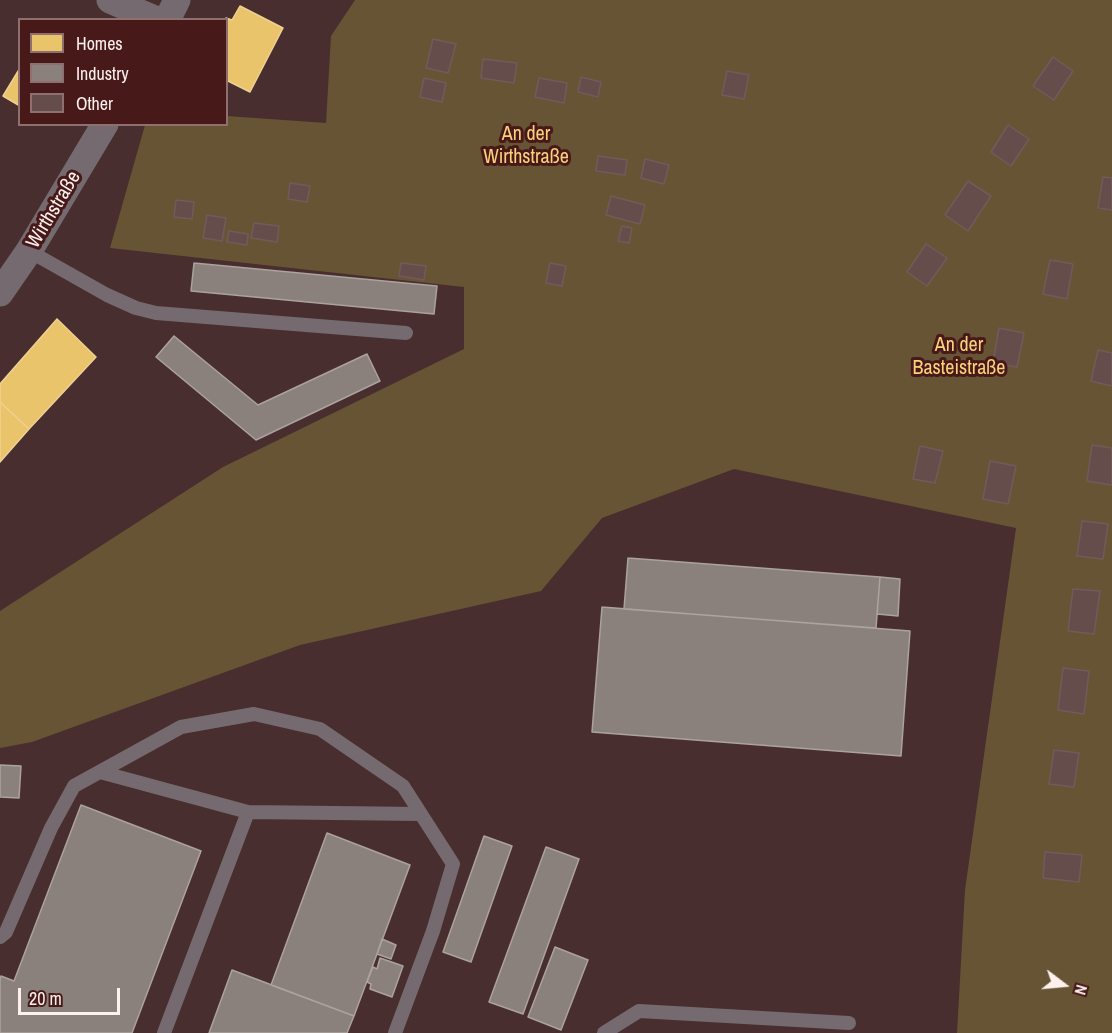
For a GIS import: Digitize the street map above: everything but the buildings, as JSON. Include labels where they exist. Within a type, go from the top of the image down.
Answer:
[{"type":"street","points":[[110,0],[152,18]]},
{"type":"street","points":[[168,18],[177,0]]},
{"type":"street","name":"Wirthstraße","points":[[2,287],[29,251],[104,126]]},
{"type":"lane","points":[[29,251],[107,296],[136,308],[156,313],[406,333]]},
{"type":"lane","points":[[0,937],[6,932],[51,828],[74,786],[181,727],[254,714],[320,729],[403,786],[453,864],[433,931],[395,1033]]},
{"type":"lane","points":[[100,772],[248,812],[420,814]]},
{"type":"lane","points":[[164,1033],[248,812]]},
{"type":"lane","points":[[604,1033],[639,1011],[849,1023]]},
{"type":"green space","points":[[355,0],[1112,0],[1112,1033],[957,1033],[965,890],[1016,528],[734,469],[602,518],[541,591],[300,645],[32,742],[0,748],[0,611],[223,467],[464,349],[464,287],[110,248],[145,126],[228,126],[228,116],[326,123],[331,36]]},
{"type":"park label","name":"An der Wirthstraße","points":[[526,146]]},
{"type":"park label","name":"An der Basteistraße","points":[[959,358]]}]
